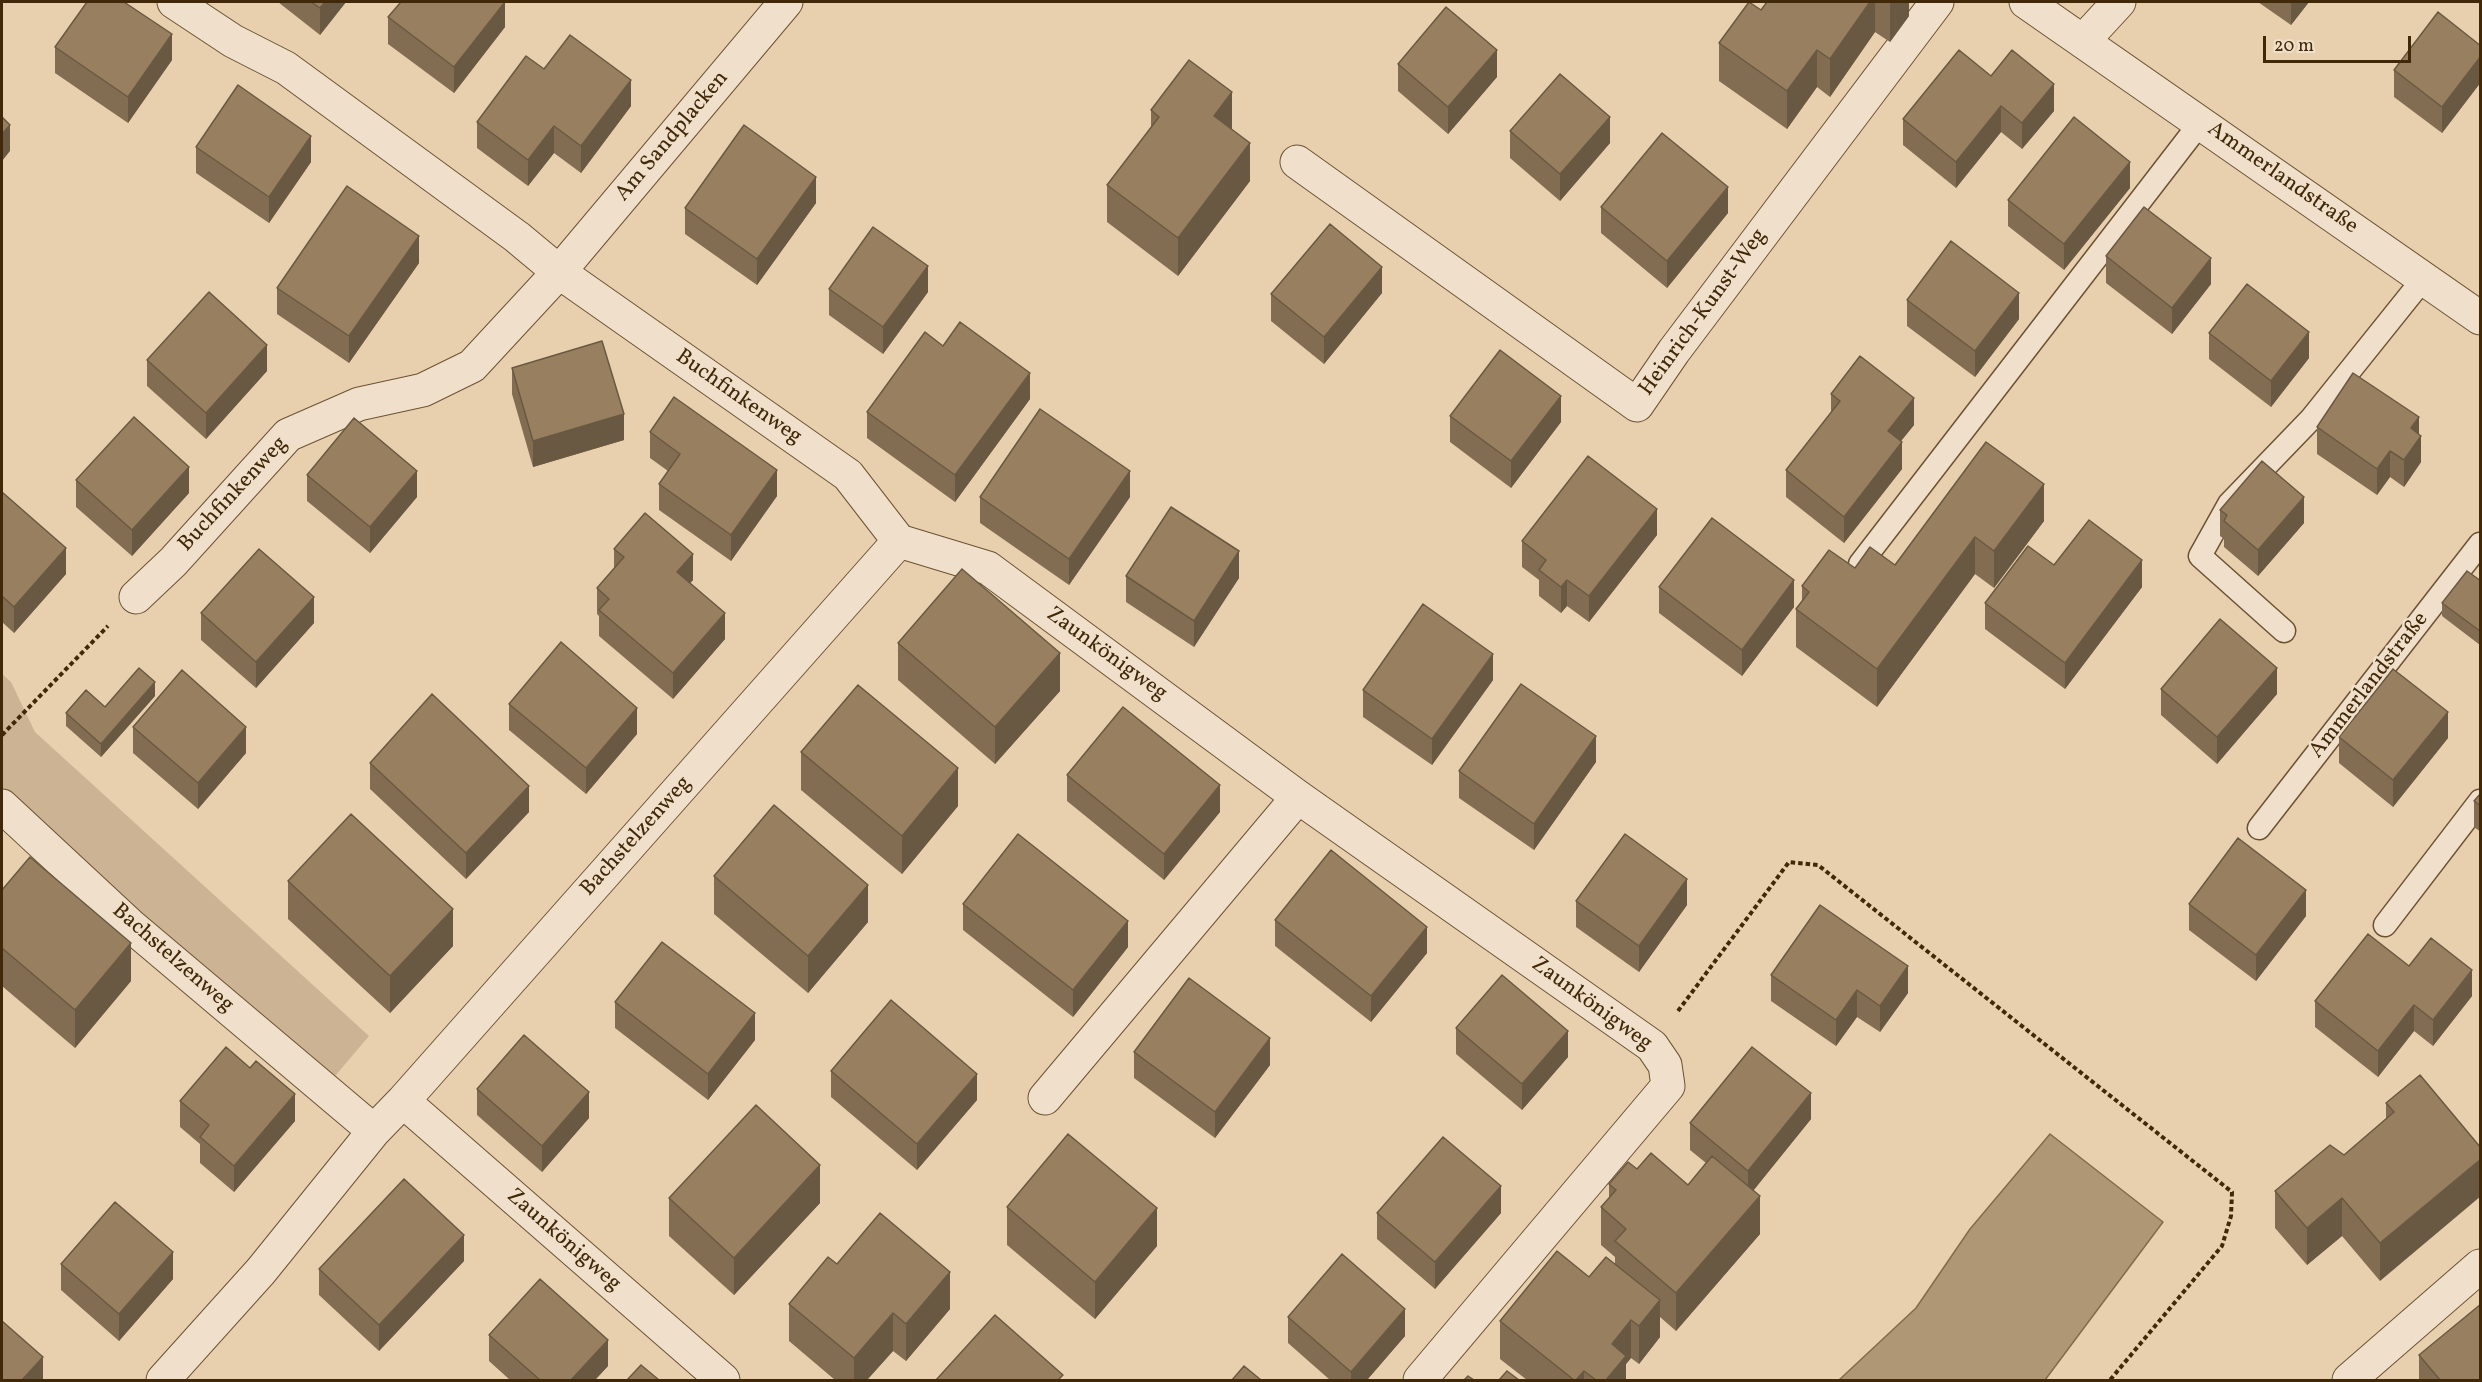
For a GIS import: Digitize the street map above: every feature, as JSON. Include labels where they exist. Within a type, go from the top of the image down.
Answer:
[{"type":"street","name":"Buchfinkenweg","points":[[174,2],[232,41],[286,68],[518,237],[559,272],[848,475],[899,541]]},
{"type":"street","name":"Am Sandplacken","points":[[559,272],[786,2]]},
{"type":"street","name":"Heinrich-Kunst-Weg","points":[[1297,162],[1636,405],[1936,2]]},
{"type":"street","name":"Ammerlandstraße","points":[[2026,2],[2084,40],[2481,318]]},
{"type":"street","points":[[2084,40],[2119,2]]},
{"type":"street","name":"Buchfinkenweg","points":[[136,597],[173,562],[288,435],[359,404],[423,390],[472,366],[559,272]]},
{"type":"street","name":"Zaunkönigweg","points":[[899,541],[988,568],[1298,797],[1652,1046],[1665,1065],[1668,1086],[1420,1380]]},
{"type":"street","name":"Bachstelzenweg","points":[[163,1380],[261,1271],[374,1131],[899,541]]},
{"type":"street","points":[[1045,1098],[1298,797]]},
{"type":"street","name":"Bachstelzenweg","points":[[2,806],[130,925],[374,1131]]},
{"type":"street","name":"Zaunkönigweg","points":[[403,1101],[723,1380]]},
{"type":"street","points":[[2349,1380],[2481,1266]]},
{"type":"lane","points":[[1860,564],[2201,122]]},
{"type":"lane","points":[[2284,631],[2200,556],[2229,504],[2311,419],[2424,278]]},
{"type":"lane","name":"Ammerlandstraße","points":[[2259,828],[2481,544]]},
{"type":"lane","points":[[2385,925],[2481,801]]},
{"type":"path","points":[[2,735],[136,597]]},
{"type":"path","points":[[1652,1046],[1789,862],[1818,865],[2232,1192],[2231,1216],[2222,1246],[2110,1380]]},
{"type":"shaded area","points":[[2,674],[11,682],[35,732],[369,1036],[324,1089],[2,806]]},
{"type":"shaded area","points":[[2050,1134],[2163,1222],[2045,1380],[1839,1380],[1916,1308],[1970,1229]]},
{"type":"building","points":[[87,2],[124,2],[172,34],[128,97],[55,47]]},
{"type":"building","points":[[311,2],[325,2],[320,8]]},
{"type":"building","points":[[401,2],[505,2],[454,67],[388,17]]},
{"type":"building","points":[[1749,2],[1761,10],[1767,2],[1870,2],[1830,59],[1817,50],[1787,91],[1719,43]]},
{"type":"building","points":[[1446,7],[1497,50],[1448,107],[1398,64]]},
{"type":"building","points":[[2438,12],[2481,46],[2481,56],[2442,107],[2394,70]]},
{"type":"building","points":[[570,35],[631,80],[581,146],[554,126],[528,160],[477,122],[526,56],[544,69]]},
{"type":"building","points":[[1959,50],[1991,76],[2012,50],[2054,84],[2022,123],[2001,106],[1956,162],[1903,119]]},
{"type":"building","points":[[1189,60],[1232,92],[1214,116],[1250,143],[1178,238],[1107,185],[1159,117],[1151,110]]},
{"type":"building","points":[[1560,74],[1610,117],[1560,174],[1510,131]]},
{"type":"building","points":[[238,85],[311,136],[269,197],[196,147]]},
{"type":"building","points":[[2,117],[10,125],[2,134]]},
{"type":"building","points":[[2074,117],[2130,162],[2064,244],[2008,200]]},
{"type":"building","points":[[744,125],[816,177],[757,259],[685,208]]},
{"type":"building","points":[[1662,133],[1728,187],[1667,261],[1601,207]]},
{"type":"building","points":[[347,186],[419,236],[349,336],[277,288]]},
{"type":"building","points":[[2144,207],[2211,258],[2172,308],[2106,256]]},
{"type":"building","points":[[1330,224],[1382,267],[1324,337],[1271,294]]},
{"type":"building","points":[[873,227],[928,266],[883,327],[829,289]]},
{"type":"building","points":[[1951,241],[2019,293],[1975,351],[1907,300]]},
{"type":"building","points":[[2247,284],[2309,332],[2271,381],[2209,333]]},
{"type":"building","points":[[209,292],[267,345],[206,413],[147,360]]},
{"type":"building","points":[[960,322],[1030,373],[955,475],[867,412],[925,332],[943,346]]},
{"type":"building","points":[[602,341],[624,414],[533,441],[512,368]]},
{"type":"building","points":[[1500,350],[1561,396],[1511,461],[1450,416]]},
{"type":"building","points":[[1860,356],[1914,398],[1888,431],[1902,442],[1844,517],[1786,470],[1840,401],[1831,394]]},
{"type":"building","points":[[2353,373],[2419,417],[2411,428],[2421,436],[2404,460],[2390,451],[2377,469],[2317,427]]},
{"type":"building","points":[[674,397],[777,470],[731,535],[659,484],[680,454],[650,432]]},
{"type":"building","points":[[1040,409],[1130,471],[1069,559],[980,497]]},
{"type":"building","points":[[134,417],[189,467],[132,530],[76,480]]},
{"type":"building","points":[[354,418],[417,471],[370,527],[307,475]]},
{"type":"building","points":[[1986,442],[2044,484],[1994,551],[1975,537],[1877,669],[1796,609],[1809,592],[1802,586],[1829,550],[1855,568],[1870,547],[1895,565]]},
{"type":"building","points":[[1588,456],[1657,509],[1589,596],[1567,580],[1561,587],[1539,570],[1546,560],[1522,541]]},
{"type":"building","points":[[2262,461],[2304,497],[2258,550],[2224,521],[2227,515],[2220,510]]},
{"type":"building","points":[[2,492],[66,548],[14,607],[2,596]]},
{"type":"building","points":[[1171,507],[1239,551],[1194,621],[1126,576]]},
{"type":"building","points":[[645,513],[693,554],[677,572],[725,613],[673,673],[599,610],[609,599],[597,588],[624,557],[614,549]]},
{"type":"building","points":[[1712,518],[1794,580],[1742,650],[1659,587]]},
{"type":"building","points":[[2089,520],[2142,560],[2065,663],[1985,603],[2028,546],[2054,565]]},
{"type":"building","points":[[259,549],[314,597],[256,662],[201,613]]},
{"type":"building","points":[[962,569],[1060,653],[995,727],[898,643]]},
{"type":"building","points":[[2467,571],[2481,581],[2480,631],[2442,603]]},
{"type":"building","points":[[1423,604],[1493,654],[1432,739],[1363,690]]},
{"type":"building","points":[[2220,619],[2277,668],[2217,737],[2161,689]]},
{"type":"building","points":[[561,642],[637,708],[586,768],[509,704]]},
{"type":"building","points":[[139,668],[155,682],[101,744],[66,713],[86,690],[105,707]]},
{"type":"building","points":[[2393,669],[2448,712],[2393,780],[2339,737]]},
{"type":"building","points":[[182,670],[246,727],[198,783],[133,727]]},
{"type":"building","points":[[1521,684],[1596,736],[1534,824],[1459,771]]},
{"type":"building","points":[[858,685],[958,768],[902,836],[801,752]]},
{"type":"building","points":[[432,694],[529,786],[466,853],[370,763]]},
{"type":"building","points":[[1123,707],[1220,785],[1164,854],[1067,775]]},
{"type":"building","points":[[2481,793],[2481,806],[2474,801]]},
{"type":"building","points":[[774,805],[868,885],[808,956],[714,876]]},
{"type":"building","points":[[351,814],[453,909],[390,976],[288,881]]},
{"type":"building","points":[[1018,834],[1128,921],[1073,990],[963,904]]},
{"type":"building","points":[[1625,834],[1687,879],[1639,946],[1576,901]]},
{"type":"building","points":[[2238,838],[2306,890],[2256,955],[2189,904]]},
{"type":"building","points":[[1331,850],[1427,927],[1371,996],[1275,920]]},
{"type":"building","points":[[30,857],[131,943],[75,1010],[2,948],[2,890]]},
{"type":"building","points":[[1820,905],[1908,966],[1880,1006],[1857,990],[1836,1020],[1771,975]]},
{"type":"building","points":[[2368,934],[2409,966],[2431,938],[2472,970],[2433,1020],[2414,1005],[2378,1051],[2315,1001]]},
{"type":"building","points":[[662,942],[755,1013],[708,1074],[615,1002]]},
{"type":"building","points":[[1502,975],[1568,1031],[1522,1084],[1456,1028]]},
{"type":"building","points":[[1189,978],[1270,1038],[1215,1112],[1134,1052]]},
{"type":"building","points":[[891,1000],[977,1074],[917,1144],[831,1071]]},
{"type":"building","points":[[524,1035],[589,1092],[542,1146],[477,1089]]},
{"type":"building","points":[[226,1047],[250,1068],[256,1061],[295,1094],[234,1166],[200,1137],[209,1125],[180,1101]]},
{"type":"building","points":[[1752,1047],[1811,1093],[1748,1171],[1690,1123]]},
{"type":"building","points":[[2420,1075],[2481,1148],[2481,1159],[2380,1243],[2342,1198],[2307,1228],[2275,1191],[2330,1145],[2344,1155],[2394,1112],[2386,1103]]},
{"type":"building","points":[[756,1105],[820,1165],[734,1258],[669,1198]]},
{"type":"building","points":[[1068,1134],[1157,1208],[1095,1282],[1007,1207]]},
{"type":"building","points":[[1443,1137],[1501,1186],[1435,1262],[1377,1213]]},
{"type":"building","points":[[1651,1153],[1688,1185],[1712,1156],[1760,1196],[1676,1293],[1615,1241],[1626,1229],[1601,1207],[1616,1190],[1609,1184],[1628,1162],[1637,1169]]},
{"type":"building","points":[[404,1179],[464,1235],[379,1325],[319,1269]]},
{"type":"building","points":[[115,1202],[173,1252],[119,1314],[61,1264]]},
{"type":"building","points":[[880,1213],[950,1272],[906,1324],[893,1313],[854,1358],[789,1304],[828,1257],[837,1264]]},
{"type":"building","points":[[1557,1251],[1589,1277],[1606,1257],[1660,1300],[1639,1326],[1631,1320],[1612,1344],[1626,1356],[1606,1380],[1596,1380],[1584,1371],[1574,1380],[1500,1321]]},
{"type":"building","points":[[1342,1254],[1405,1309],[1351,1372],[1288,1317]]},
{"type":"building","points":[[540,1279],[608,1340],[571,1380],[540,1380],[489,1335]]},
{"type":"building","points":[[2481,1304],[2481,1380],[2440,1380],[2419,1355]]},
{"type":"building","points":[[995,1315],[1063,1375],[1058,1380],[936,1380]]},
{"type":"building","points":[[2,1321],[43,1357],[22,1380],[2,1380]]},
{"type":"building","points":[[641,1365],[659,1380],[627,1380]]},
{"type":"building","points":[[1244,1366],[1261,1380],[1232,1380]]},
{"type":"building","points":[[1507,1371],[1519,1380],[1499,1380]]}]
